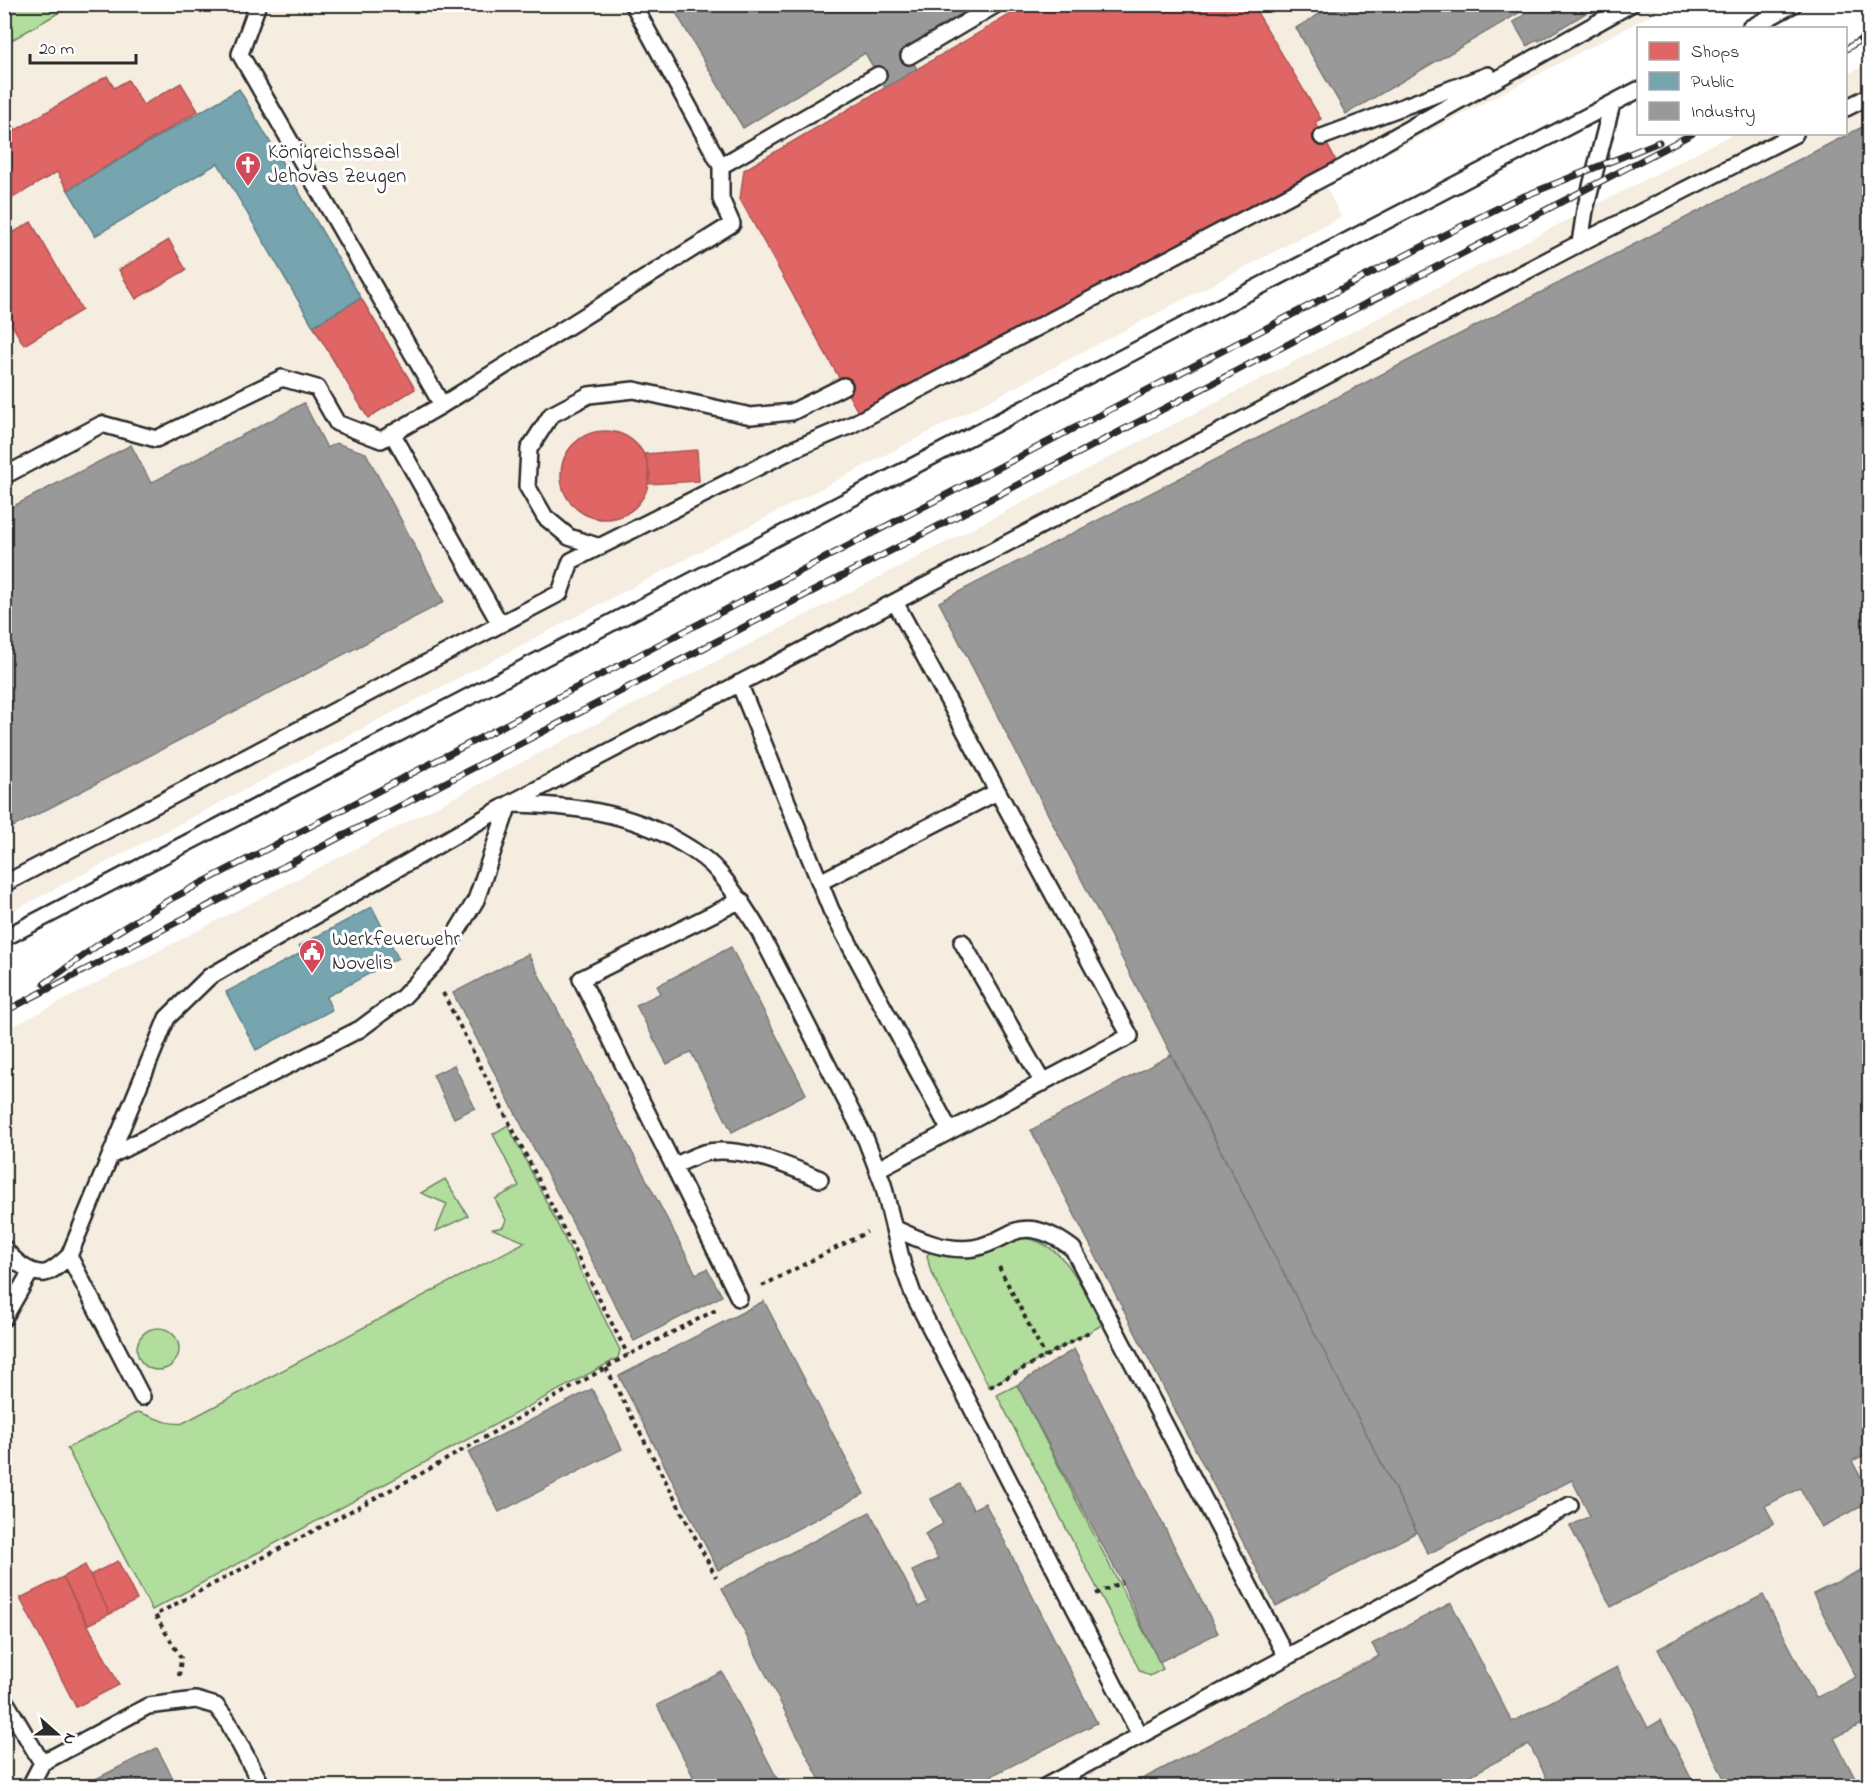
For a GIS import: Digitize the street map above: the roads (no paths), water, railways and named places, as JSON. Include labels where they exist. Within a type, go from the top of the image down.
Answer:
[{"type":"lane","points":[[258,4],[240,54],[442,405]]},
{"type":"lane","points":[[4,476],[102,424],[156,440],[282,378],[317,388],[337,423],[381,440],[442,405],[732,224],[721,199],[721,166],[633,4]]},
{"type":"lane","points":[[909,56],[997,4]]},
{"type":"lane","points":[[4,884],[560,593],[571,561],[794,449],[850,425],[1334,172],[1631,4]]},
{"type":"lane","points":[[1752,27],[1794,4]]},
{"type":"lane","points":[[1322,136],[1533,58]]},
{"type":"lane","points":[[721,166],[878,75]]},
{"type":"lane","points":[[4,938],[1637,91]]},
{"type":"lane","points":[[1847,107],[1869,96]]},
{"type":"lane","points":[[1580,243],[1585,210],[1612,104]]},
{"type":"lane","points":[[4,1248],[19,1263],[31,1270],[44,1273],[56,1268],[69,1256],[167,1018],[209,977],[509,804],[1580,243],[1794,135]]},
{"type":"lane","points":[[600,547],[569,537],[545,517],[527,486],[529,449],[550,415],[589,395],[634,390],[751,416],[792,412],[844,386]]},
{"type":"lane","points":[[392,434],[500,624]]},
{"type":"lane","points":[[878,1169],[1130,1036],[895,602]]},
{"type":"lane","points":[[740,683],[831,910],[950,1131]]},
{"type":"lane","points":[[820,882],[998,792]]},
{"type":"lane","points":[[509,804],[588,809],[623,817],[661,831],[696,852],[719,872],[741,900],[866,1140],[878,1169],[903,1266],[913,1294],[1140,1735]]},
{"type":"lane","points":[[110,1156],[360,1029],[403,997],[442,956],[476,900],[509,804]]},
{"type":"lane","points":[[739,1298],[581,979],[741,900]]},
{"type":"lane","points":[[962,942],[1043,1083]]},
{"type":"lane","points":[[674,1166],[704,1153],[733,1153],[771,1158],[820,1179]]},
{"type":"lane","points":[[894,1228],[919,1240],[944,1247],[974,1248],[1026,1228],[1061,1240],[1073,1249],[1286,1656]]},
{"type":"lane","points":[[69,1256],[142,1397]]},
{"type":"lane","points":[[4,1318],[31,1270]]},
{"type":"lane","points":[[1046,1786],[1569,1505]]},
{"type":"lane","points":[[4,1699],[42,1763]]},
{"type":"lane","points":[[30,1786],[42,1763],[148,1706],[196,1700],[216,1706],[227,1720],[262,1786]]},
{"type":"railway","points":[[1847,48],[1870,34]]},
{"type":"railway","points":[[4,1012],[1690,135]]},
{"type":"railway","points":[[44,984],[109,937],[169,900],[1460,227],[1512,201],[1659,142]]},
{"type":"place","name":"Königreichssaal Jehovas Zeugen","points":[[248,188]]},
{"type":"place","name":"Werkfeuerwehr Novelis","points":[[312,975]]}]
